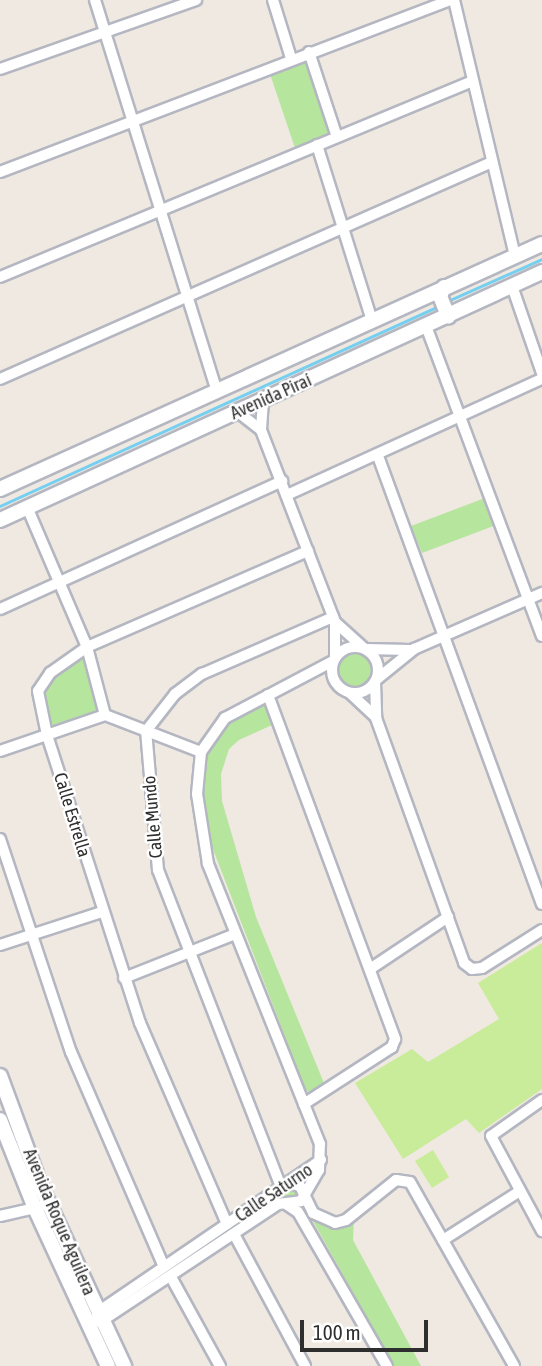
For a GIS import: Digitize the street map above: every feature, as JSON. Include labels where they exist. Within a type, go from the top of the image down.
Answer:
[{"type":"main road","name":"Avenida Piraí","points":[[0,520],[167,441],[263,401],[426,326],[444,303],[515,256],[542,244]]},
{"type":"main road","name":"Avenida Piraí","points":[[0,489],[155,422],[372,320],[512,286],[542,272]]},
{"type":"main road","points":[[155,422],[167,441]]},
{"type":"main road","name":"Avenida Roque Aguilera","points":[[0,1076],[40,1185],[99,1318],[124,1366]]},
{"type":"main road","name":"Avenida Roque Aguilera","points":[[0,1120],[34,1206],[108,1366]]},
{"type":"street","points":[[95,0],[217,391]]},
{"type":"street","points":[[0,69],[196,0]]},
{"type":"street","points":[[273,0],[291,58]]},
{"type":"street","points":[[0,172],[291,58],[452,0],[515,256]]},
{"type":"street","points":[[309,52],[337,137]]},
{"type":"street","points":[[0,277],[160,208],[473,81]]},
{"type":"street","points":[[317,145],[372,320]]},
{"type":"street","points":[[0,379],[187,299],[492,162]]},
{"type":"street","points":[[512,286],[542,373]]},
{"type":"street","points":[[426,326],[542,636]]},
{"type":"street","points":[[286,495],[378,456],[542,379]]},
{"type":"street","points":[[263,401],[261,430],[334,619],[332,674],[339,686]]},
{"type":"street","points":[[238,412],[261,430]]},
{"type":"street","points":[[378,456],[542,904]]},
{"type":"street","points":[[0,609],[282,481]]},
{"type":"street","points":[[27,507],[87,647],[105,715]]},
{"type":"street","name":"Calle Estrella","points":[[227,1224],[124,978],[47,735],[38,691],[41,681],[87,647],[308,551]]},
{"type":"street","points":[[349,692],[364,691],[414,649],[542,593]]},
{"type":"street","points":[[334,619],[378,665],[376,718],[464,963],[472,969],[482,968],[542,930]]},
{"type":"street","points":[[146,731],[176,694],[202,674],[334,619]]},
{"type":"street","points":[[322,1160],[323,1151],[235,934],[201,837],[197,794],[201,752],[225,718],[305,679],[347,648],[414,649]]},
{"type":"street","points":[[305,679],[323,678],[339,686],[376,718]]},
{"type":"street","points":[[268,695],[370,969],[394,1043],[304,1104]]},
{"type":"street","points":[[0,751],[105,715],[201,752]]},
{"type":"street","name":"Calle Mundo","points":[[146,731],[158,870],[187,953],[284,1185]]},
{"type":"street","points":[[0,839],[71,1052],[164,1266]]},
{"type":"street","points":[[0,945],[102,912]]},
{"type":"street","points":[[370,969],[448,917]]},
{"type":"street","points":[[124,978],[235,934]]},
{"type":"street","points":[[542,1100],[491,1136],[542,1231]]},
{"type":"street","name":"Calle Saturno","points":[[99,1318],[164,1266],[322,1160]]},
{"type":"street","name":"Calle Saturno","points":[[99,1318],[171,1277],[286,1203],[303,1198],[322,1160]]},
{"type":"street","points":[[303,1198],[313,1213],[324,1220],[346,1220],[403,1179],[410,1182],[514,1366]]},
{"type":"street","points":[[34,1206],[40,1185]]},
{"type":"street","points":[[284,1185],[300,1186],[306,1225]]},
{"type":"street","points":[[443,1240],[520,1191]]},
{"type":"street","points":[[286,1203],[306,1225],[387,1366]]},
{"type":"street","points":[[0,1216],[34,1206],[54,1217]]},
{"type":"street","points":[[306,1225],[313,1213]]},
{"type":"street","points":[[234,1234],[305,1366]]},
{"type":"street","points":[[171,1277],[220,1366]]},
{"type":"street","points":[[81,1308],[99,1318],[96,1340]]},
{"type":"green space","points":[[308,59],[332,134],[295,148],[270,74]]},
{"type":"green space","points":[[485,498],[496,525],[422,553],[411,526]]},
{"type":"green space","points":[[354,649],[367,655],[373,668],[367,681],[354,687],[341,681],[335,668],[341,655]]},
{"type":"green space","points":[[84,654],[97,711],[50,729],[44,689],[51,676]]},
{"type":"green space","points":[[260,705],[268,708],[274,724],[239,740],[229,749],[221,774],[222,801],[256,917],[326,1088],[317,1093],[306,1091],[206,831],[201,786],[203,756],[222,726]]},
{"type":"green space","points":[[542,943],[542,1089],[479,1133],[466,1119],[403,1159],[355,1083],[412,1049],[428,1062],[499,1019],[478,983]]},
{"type":"green space","points":[[433,1150],[449,1177],[432,1188],[415,1161]]},
{"type":"green space","points":[[290,1188],[298,1190],[300,1197],[278,1199],[115,1308]]},
{"type":"green space","points":[[354,1218],[353,1240],[421,1366],[394,1366],[313,1221],[336,1227]]},
{"type":"waterway","points":[[448,301],[542,259]]},
{"type":"waterway","points":[[0,506],[438,306]]}]
